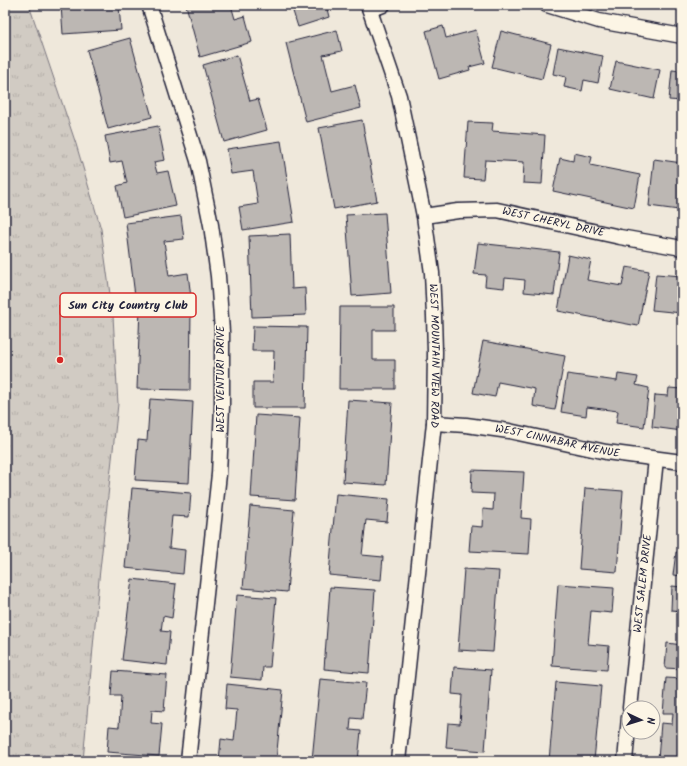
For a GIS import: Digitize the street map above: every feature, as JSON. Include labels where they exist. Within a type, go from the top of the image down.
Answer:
[{"type":"street","name":"WEST VENTURI DRIVE","points":[[149,5],[198,161],[211,226],[217,269],[222,332],[222,406],[219,474],[188,761]]},
{"type":"street","points":[[369,8],[383,5]]},
{"type":"street","points":[[547,5],[599,21],[682,36]]},
{"type":"street","name":"WEST MOUNTAIN VIEW ROAD","points":[[369,8],[399,96],[424,216],[432,273],[434,316],[434,423],[398,761]]},
{"type":"street","name":"WEST CHERYL DRIVE","points":[[424,216],[458,211],[497,210],[682,248]]},
{"type":"street","name":"WEST CINNABAR AVENUE","points":[[434,423],[466,425],[510,431],[606,452],[682,462]]},
{"type":"street","name":"WEST SALEM DRIVE","points":[[631,700],[656,459]]},
{"type":"street","points":[[624,761],[626,740]]},
{"type":"green space","points":[[5,5],[29,5],[76,144],[101,229],[113,316],[118,404],[99,579],[83,761],[5,761]]},
{"type":"building","points":[[61,5],[97,5],[97,8],[119,6],[121,30],[63,34]]},
{"type":"building","points":[[186,5],[231,5],[235,19],[245,16],[252,42],[200,57]]},
{"type":"building","points":[[291,5],[326,5],[329,17],[298,27]]},
{"type":"building","points":[[443,26],[446,38],[476,30],[485,63],[469,67],[470,70],[439,79],[426,31]]},
{"type":"building","points":[[337,30],[342,51],[323,55],[332,91],[355,85],[361,108],[306,122],[286,43]]},
{"type":"building","points":[[501,31],[551,44],[542,79],[492,67]]},
{"type":"building","points":[[130,38],[152,117],[108,129],[87,50]]},
{"type":"building","points":[[558,47],[603,56],[598,83],[584,80],[582,91],[564,87],[566,77],[553,74]]},
{"type":"building","points":[[237,55],[250,101],[258,99],[267,130],[224,142],[203,65]]},
{"type":"building","points":[[616,61],[660,70],[654,99],[610,89]]},
{"type":"building","points":[[672,70],[682,71],[682,101],[669,100]]},
{"type":"building","points":[[362,120],[377,201],[334,209],[319,128]]},
{"type":"building","points":[[468,122],[493,123],[492,131],[545,135],[542,184],[523,183],[524,162],[485,160],[483,179],[464,178]]},
{"type":"building","points":[[158,126],[165,160],[154,162],[157,173],[168,171],[176,206],[123,217],[117,186],[127,183],[122,161],[110,163],[105,136]]},
{"type":"building","points":[[281,141],[294,222],[243,230],[239,207],[258,204],[253,171],[231,174],[227,149]]},
{"type":"building","points":[[574,153],[592,157],[590,165],[640,175],[634,208],[553,191],[560,158],[573,161]]},
{"type":"building","points":[[654,159],[682,163],[682,201],[680,201],[679,210],[649,206]]},
{"type":"building","points":[[385,213],[391,293],[352,296],[346,215]]},
{"type":"building","points":[[181,216],[184,239],[164,241],[169,276],[188,273],[191,298],[136,304],[126,223]]},
{"type":"building","points":[[290,234],[292,289],[305,288],[306,315],[252,317],[249,236]]},
{"type":"building","points":[[478,243],[559,252],[554,295],[524,292],[525,280],[505,278],[504,288],[485,286],[486,275],[474,274]]},
{"type":"building","points":[[568,255],[591,260],[587,280],[622,286],[626,267],[649,271],[638,326],[558,311]]},
{"type":"building","points":[[656,274],[682,276],[682,313],[652,310]]},
{"type":"building","points":[[140,307],[191,308],[190,390],[137,389]]},
{"type":"building","points":[[340,307],[394,307],[394,330],[373,330],[373,360],[395,360],[395,389],[339,389]]},
{"type":"building","points":[[253,326],[307,327],[305,408],[253,408],[253,382],[273,382],[274,351],[252,351]]},
{"type":"building","points":[[483,341],[565,356],[555,410],[533,406],[535,389],[498,382],[495,397],[473,393]]},
{"type":"building","points":[[567,374],[617,381],[618,374],[638,377],[636,385],[649,388],[644,427],[616,423],[618,411],[587,407],[586,416],[561,412]]},
{"type":"building","points":[[669,388],[682,389],[682,431],[652,427],[655,395],[668,396]]},
{"type":"building","points":[[150,399],[193,402],[189,483],[135,480],[138,440],[147,441]]},
{"type":"building","points":[[348,400],[392,403],[386,485],[343,482]]},
{"type":"building","points":[[256,415],[300,418],[295,500],[251,497]]},
{"type":"building","points":[[472,470],[524,472],[521,518],[531,519],[529,554],[469,551],[471,526],[482,527],[483,509],[493,510],[494,494],[471,493]]},
{"type":"building","points":[[132,488],[191,493],[189,517],[172,516],[169,548],[185,550],[183,574],[125,568]]},
{"type":"building","points":[[585,488],[623,491],[617,572],[579,569]]},
{"type":"building","points":[[682,493],[682,517],[679,517]]},
{"type":"building","points":[[336,494],[389,499],[387,522],[366,520],[362,555],[383,557],[381,580],[329,575]]},
{"type":"building","points":[[250,506],[294,510],[287,592],[243,588]]},
{"type":"building","points":[[676,552],[682,553],[682,576],[673,575]]},
{"type":"building","points":[[464,569],[499,571],[493,652],[458,650]]},
{"type":"building","points":[[132,579],[176,584],[172,618],[163,616],[161,631],[170,632],[167,665],[122,660]]},
{"type":"building","points":[[558,584],[614,588],[612,613],[591,611],[588,644],[609,646],[607,670],[552,666]]},
{"type":"building","points":[[672,586],[682,587],[682,611],[671,610]]},
{"type":"building","points":[[330,587],[375,590],[369,673],[324,669]]},
{"type":"building","points":[[237,595],[276,598],[270,667],[263,667],[262,680],[230,677]]},
{"type":"building","points":[[667,643],[682,645],[682,669],[665,668]]},
{"type":"building","points":[[454,667],[491,670],[485,751],[446,748],[448,723],[460,724],[462,695],[452,694]]},
{"type":"building","points":[[113,671],[167,675],[164,711],[152,710],[151,723],[162,724],[159,756],[107,752],[109,726],[119,727],[121,696],[111,696]]},
{"type":"building","points":[[666,678],[682,679],[682,761],[658,759],[660,740],[661,740],[661,723],[672,724],[673,713],[663,713]]},
{"type":"building","points":[[320,679],[366,683],[362,719],[351,718],[350,730],[361,731],[358,761],[312,760]]},
{"type":"building","points":[[556,682],[601,686],[594,761],[549,761]]},
{"type":"building","points":[[227,684],[283,690],[276,761],[219,761],[221,739],[234,741],[237,710],[225,709]]},
{"type":"place","name":"Sun City Country Club","points":[[60,360]]}]
